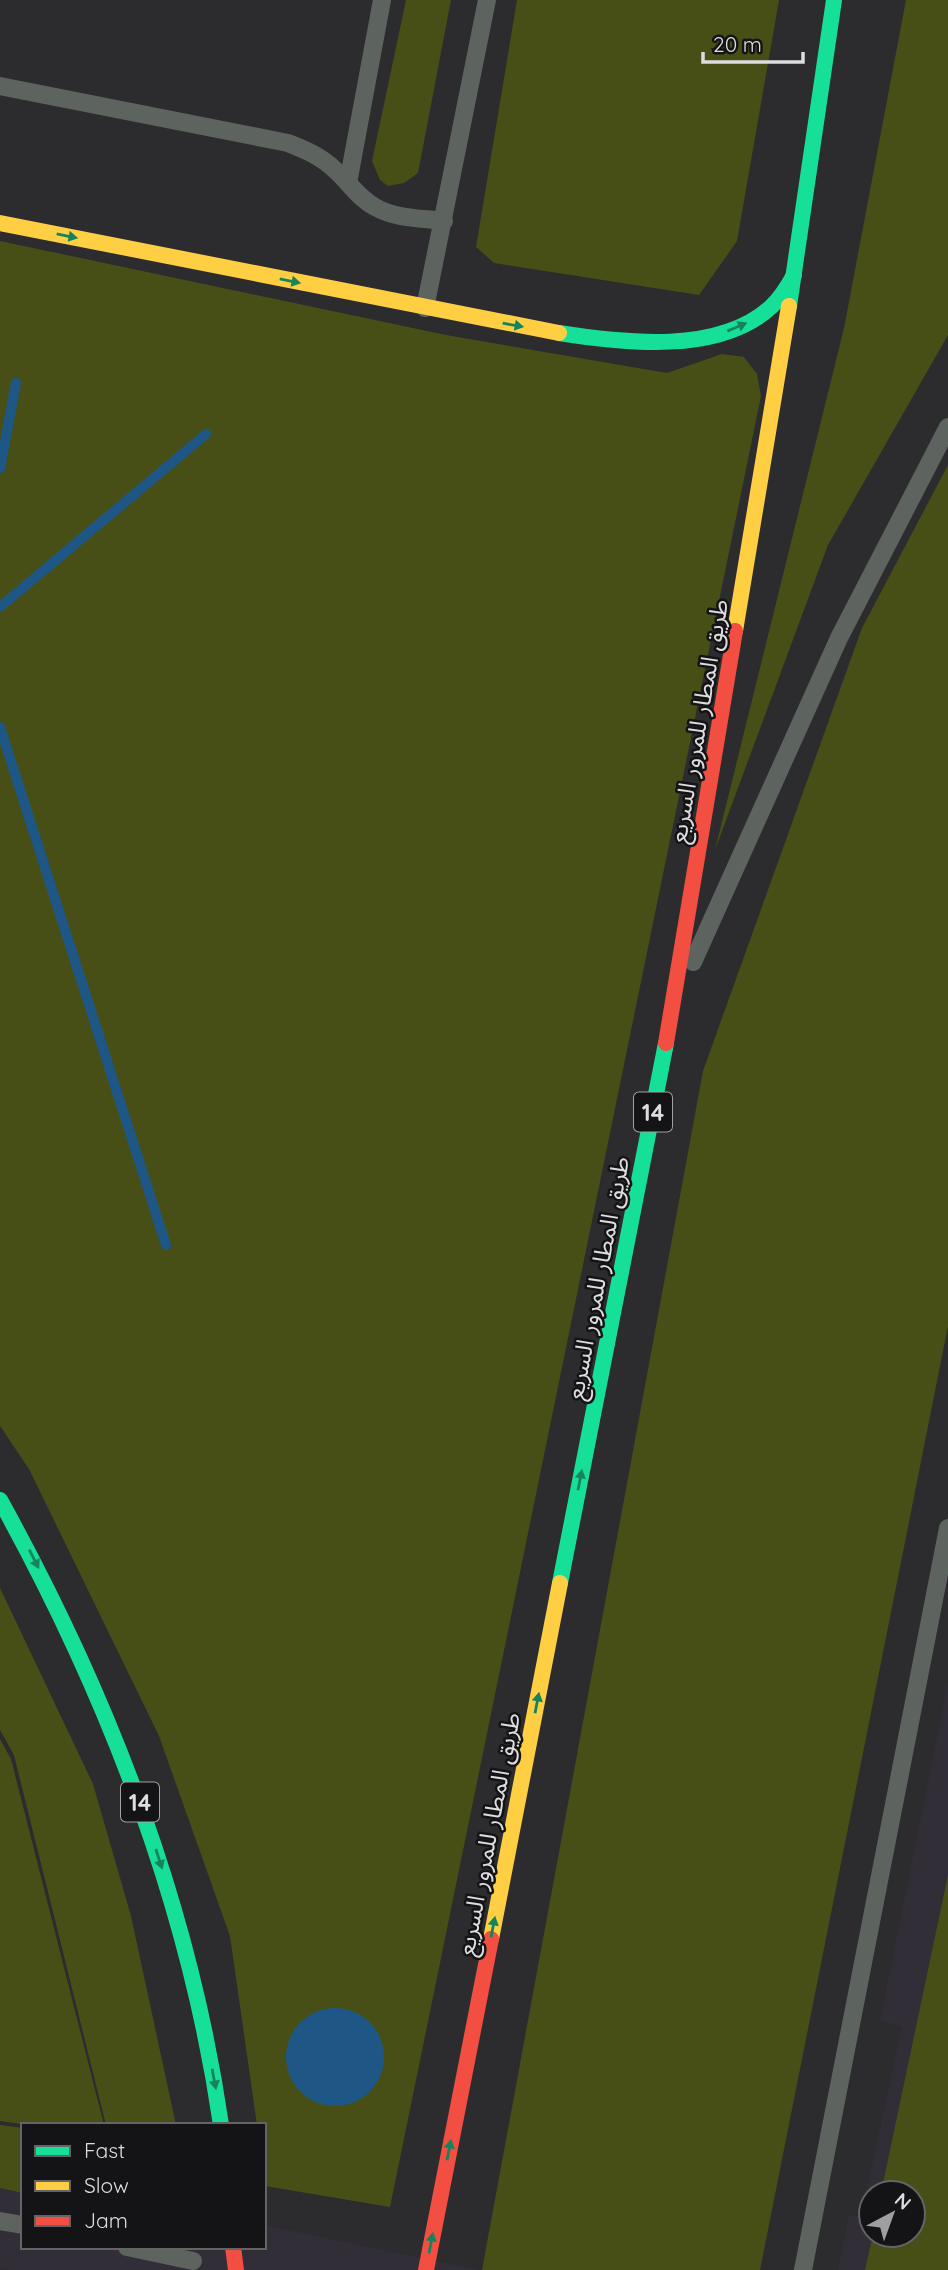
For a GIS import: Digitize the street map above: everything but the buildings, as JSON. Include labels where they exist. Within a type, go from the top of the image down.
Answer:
[{"type":"main road","name":"طريق المطار للمرور السريع","points":[[426,2270],[673,1006],[794,275],[834,0]]},
{"type":"main road","points":[[0,223],[538,330],[647,342],[675,343],[704,338],[752,321],[770,308],[794,275]]},
{"type":"main road","name":"14","points":[[0,1500],[74,1638],[112,1726],[145,1817],[174,1908],[199,2002],[220,2123]]},
{"type":"main road","points":[[233,2249],[236,2270]]},
{"type":"lane","points":[[348,183],[382,0]]},
{"type":"lane","points":[[425,308],[486,0]]},
{"type":"lane","points":[[0,86],[288,143],[321,158],[366,202],[390,214],[444,221]]},
{"type":"lane","points":[[673,1006],[839,638],[948,427]]},
{"type":"lane","points":[[803,2270],[948,1528]]},
{"type":"lane","points":[[0,2221],[21,2225]]},
{"type":"lane","points":[[136,2249],[193,2261]]},
{"type":"shaded area","points":[[948,1682],[948,2270],[838,2270],[849,2215],[857,2216],[857,2249],[927,2249],[927,2179],[869,2179],[902,2026],[880,2021]]},
{"type":"shaded area","points":[[0,2169],[21,2174],[21,2249],[266,2249],[266,2225],[478,2270],[10,2270],[0,2268]]},
{"type":"green space","points":[[406,0],[451,0],[418,173],[404,183],[388,186],[380,180],[372,161]]},
{"type":"green space","points":[[517,0],[779,0],[737,241],[699,295],[494,263],[476,247]]},
{"type":"green space","points":[[906,0],[948,0],[948,335],[828,545],[715,850],[844,328]]},
{"type":"green space","points":[[0,241],[446,335],[667,373],[722,354],[744,357],[757,374],[761,396],[390,2207],[266,2186],[266,2123],[257,2123],[230,1936],[159,1736],[29,1469],[0,1426]]},
{"type":"green space","points":[[948,465],[948,1326],[760,2270],[482,2270],[703,1071],[862,628]]},
{"type":"green space","points":[[0,1588],[93,1784],[131,1916],[176,2123],[106,2123],[14,1755],[0,1730]]},
{"type":"green space","points":[[0,1739],[11,1759],[103,2123],[21,2124],[0,2121]]},
{"type":"green space","points":[[948,1875],[948,2270],[865,2270],[870,2249],[927,2249],[927,2179],[884,2179]]},
{"type":"green space","points":[[0,2125],[21,2128],[21,2193],[0,2188]]},
{"type":"water","points":[[335,2008],[354,2012],[370,2022],[380,2038],[384,2057],[380,2076],[370,2092],[354,2102],[335,2106],[316,2102],[300,2092],[290,2076],[286,2057],[290,2038],[300,2022],[316,2012]]},
{"type":"waterway","points":[[0,468],[16,383]]},
{"type":"waterway","points":[[0,607],[206,434]]},
{"type":"waterway","points":[[0,727],[166,1245]]},
{"type":"traffic: fast","points":[[789,306],[834,0]]},
{"type":"traffic: fast","points":[[559,333],[641,342],[699,339],[751,322],[772,306],[794,275]]},
{"type":"traffic: fast","points":[[560,1583],[666,1043]]},
{"type":"traffic: fast","points":[[0,1500],[76,1649],[139,1803],[188,1962],[207,2043],[221,2123]]},
{"type":"traffic: slow","points":[[0,223],[559,333]]},
{"type":"traffic: slow","points":[[735,631],[789,306]]},
{"type":"traffic: slow","points":[[491,1939],[560,1583]]},
{"type":"traffic: jam","points":[[666,1043],[735,631]]},
{"type":"traffic: jam","points":[[426,2270],[491,1939]]},
{"type":"traffic: jam","points":[[233,2249],[236,2270]]}]
